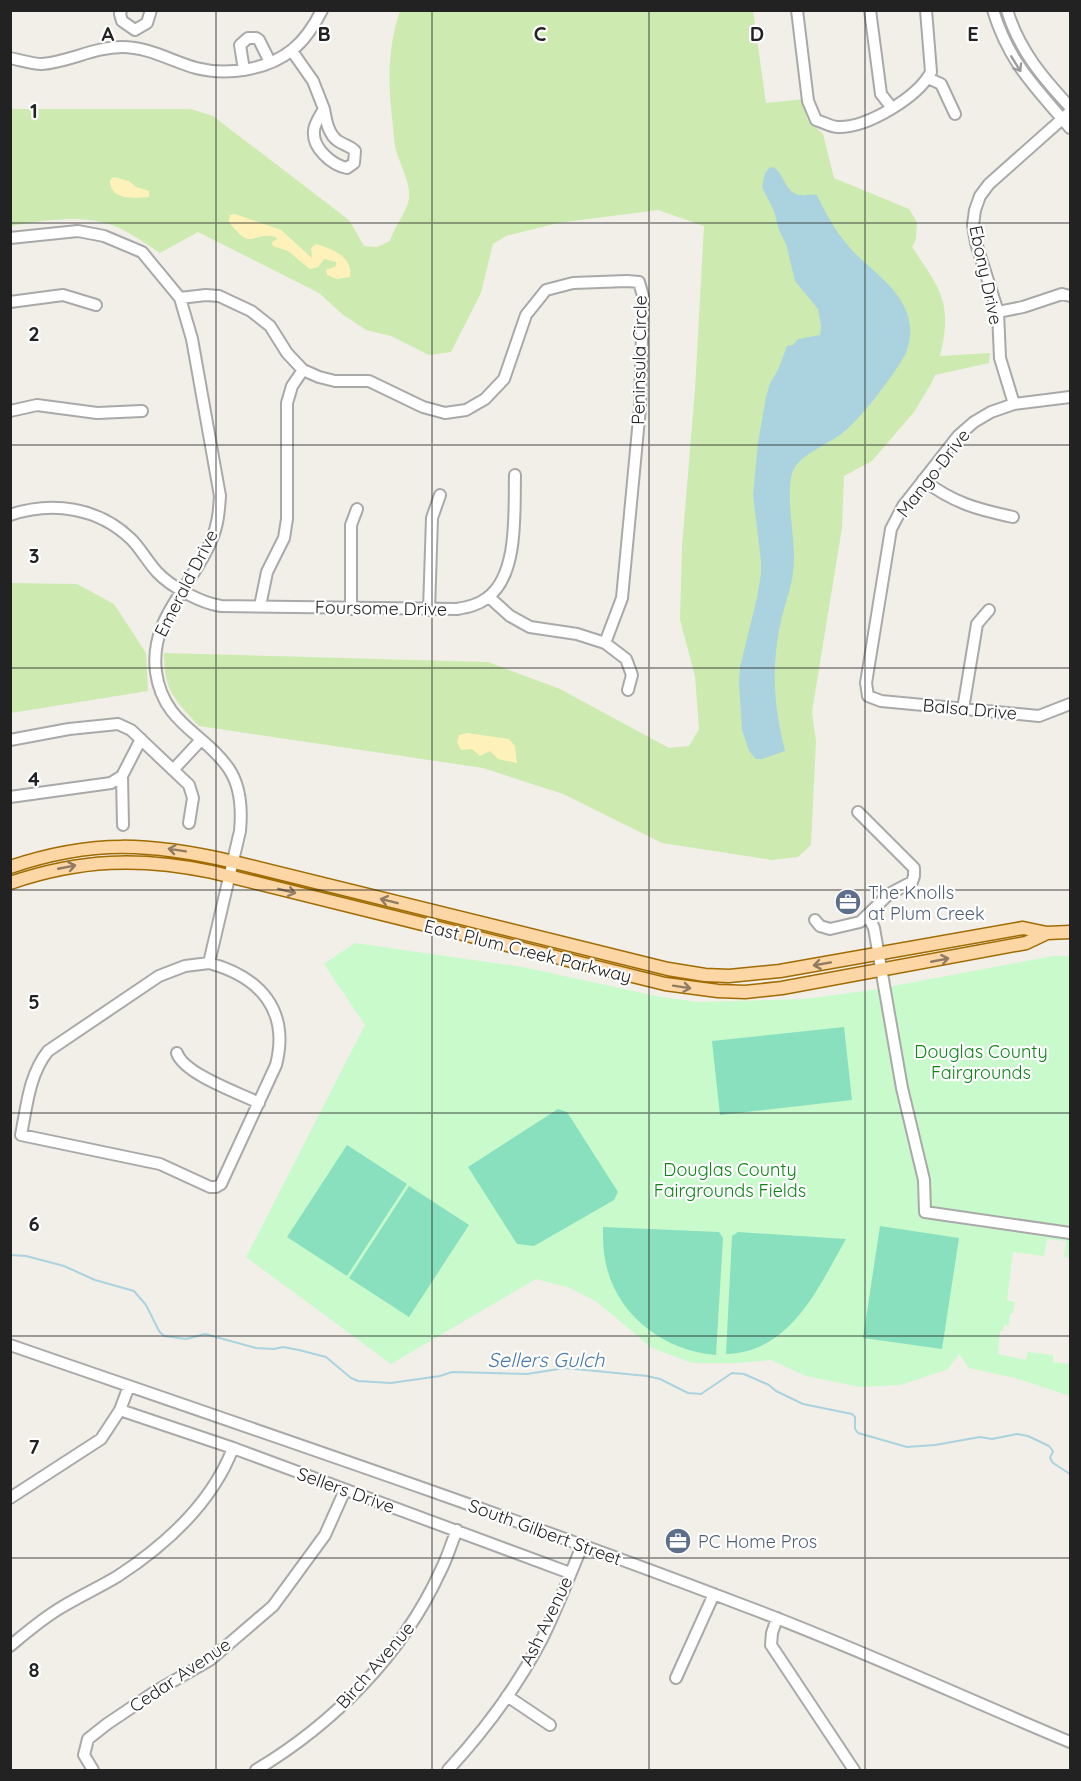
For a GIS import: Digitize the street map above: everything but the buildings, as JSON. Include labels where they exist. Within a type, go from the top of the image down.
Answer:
[{"type":"main road","name":"East Plum Creek Parkway","points":[[10,867],[68,851],[120,846],[176,850],[234,862],[629,961],[687,972],[729,976],[879,954],[1023,928],[1047,933],[1071,932]]},
{"type":"main road","name":"East Plum Creek Parkway","points":[[10,883],[70,866],[120,862],[173,865],[231,877],[685,988],[753,991],[814,983],[1026,943],[1047,933]]},
{"type":"street","points":[[121,10],[122,21],[135,30]]},
{"type":"street","points":[[135,30],[147,23],[151,10]]},
{"type":"street","points":[[10,58],[41,64],[109,48],[136,48],[198,68],[244,70],[270,62],[292,51],[306,36],[322,10]]},
{"type":"street","points":[[797,10],[808,101],[816,120],[837,127],[859,125],[892,108],[916,92],[928,78],[931,72],[926,10]]},
{"type":"street","points":[[870,10],[881,94],[892,108]]},
{"type":"street","points":[[993,10],[1002,38],[1016,63],[1041,96],[1067,116],[1071,128]]},
{"type":"street","points":[[1007,10],[1027,56],[1071,107]]},
{"type":"street","points":[[135,30],[136,48]]},
{"type":"street","points":[[244,70],[240,45],[248,38],[259,40],[270,62]]},
{"type":"street","points":[[292,51],[313,81],[324,110],[332,135],[355,151],[354,163],[347,168],[324,154],[315,141],[314,128],[324,110]]},
{"type":"street","points":[[928,78],[941,84],[955,114]]},
{"type":"street","name":"Ebony Drive","points":[[1014,404],[1000,358],[998,312],[976,243],[973,225],[975,210],[980,196],[989,184],[1067,116]]},
{"type":"street","name":"Emerald Drive","points":[[10,237],[78,231],[104,236],[142,252],[180,298],[192,339],[220,496],[217,524],[212,539],[161,626],[154,646],[156,674],[164,697],[176,718],[230,770],[239,795],[242,814],[240,831],[209,963]]},
{"type":"street","name":"Peninsula Circle","points":[[180,298],[219,296],[251,311],[270,326],[287,353],[303,370],[319,377],[335,381],[369,381],[423,407],[446,413],[466,410],[485,399],[504,379],[526,315],[546,290],[573,282],[639,282],[643,296],[640,408],[622,598],[604,643]]},
{"type":"street","points":[[10,302],[63,294],[96,305]]},
{"type":"street","points":[[998,312],[1023,307],[1062,294],[1071,296]]},
{"type":"street","points":[[260,606],[267,572],[284,538],[287,519],[287,403],[292,386],[303,370]]},
{"type":"street","name":"Mango Drive","points":[[868,696],[866,683],[891,530],[903,506],[958,436],[974,422],[1014,404],[1071,397]]},
{"type":"street","points":[[10,411],[37,405],[110,414],[142,411]]},
{"type":"street","points":[[516,475],[511,552],[507,571],[489,597],[510,616],[530,627],[577,634],[604,643],[626,659],[632,675],[628,690]]},
{"type":"street","points":[[923,480],[948,497],[967,506],[1013,518]]},
{"type":"street","points":[[429,610],[432,518],[440,495]]},
{"type":"street","name":"Foursome Drive","points":[[10,515],[30,509],[49,507],[68,508],[94,515],[120,530],[140,549],[158,574],[183,590],[221,606],[429,610],[457,609],[475,605],[489,597]]},
{"type":"street","points":[[351,609],[351,525],[357,509]]},
{"type":"street","points":[[963,709],[977,624],[989,610]]},
{"type":"street","name":"Balsa Drive","points":[[868,696],[881,701],[1039,716],[1071,704]]},
{"type":"street","points":[[10,740],[69,729],[118,724],[131,730],[189,785],[193,798],[189,823]]},
{"type":"street","points":[[123,825],[122,777],[141,739]]},
{"type":"street","points":[[173,770],[200,741]]},
{"type":"street","points":[[10,797],[111,783],[122,777]]},
{"type":"street","points":[[815,920],[820,926],[830,929],[860,922],[889,894],[912,882],[914,868],[858,812]]},
{"type":"street","points":[[868,916],[874,928],[902,1088],[922,1173],[926,1212],[1071,1233]]},
{"type":"street","points":[[209,963],[232,970],[254,983],[272,1008],[278,1024],[280,1051],[259,1103],[221,1184],[216,1187],[210,1187],[160,1164],[16,1134],[32,1080],[41,1059],[48,1051],[159,976],[185,966],[209,963]]},
{"type":"street","points":[[177,1053],[184,1064],[194,1071],[259,1103]]},
{"type":"street","name":"South Gilbert Street","points":[[10,1345],[714,1594],[865,1653],[1071,1742]]},
{"type":"street","points":[[10,1498],[101,1439],[120,1410],[129,1386]]},
{"type":"street","name":"Sellers Drive","points":[[120,1410],[233,1448],[570,1573]]},
{"type":"street","points":[[10,1646],[29,1629],[61,1607],[118,1575],[167,1540],[192,1515],[225,1470],[233,1448]]},
{"type":"street","name":"Cedar Avenue","points":[[93,1770],[84,1755],[88,1739],[156,1691],[210,1660],[273,1606],[324,1535],[345,1490]]},
{"type":"street","name":"Birch Avenue","points":[[256,1770],[270,1767],[322,1723],[354,1693],[393,1650],[417,1615],[440,1572],[457,1530]]},
{"type":"street","name":"Ash Avenue","points":[[448,1770],[477,1739],[507,1696],[541,1640],[582,1546]]},
{"type":"street","points":[[676,1678],[714,1594]]},
{"type":"street","points":[[777,1618],[771,1645],[854,1770]]},
{"type":"street","points":[[507,1696],[550,1725]]},
{"type":"green space","points":[[400,11],[753,11],[766,103],[804,99],[807,119],[823,134],[834,178],[909,209],[917,222],[916,239],[912,247],[942,298],[945,323],[940,356],[990,353],[989,363],[935,375],[914,412],[872,461],[844,476],[842,528],[812,712],[816,741],[811,845],[798,857],[772,860],[662,843],[563,794],[483,768],[199,726],[183,709],[168,686],[164,653],[488,662],[560,689],[669,748],[689,746],[699,729],[695,676],[680,620],[682,546],[695,389],[704,226],[658,210],[558,223],[506,236],[493,244],[481,293],[451,352],[429,355],[391,336],[366,330],[342,314],[319,293],[198,232],[160,253],[125,231],[98,221],[69,219],[11,226],[11,109],[191,109],[213,116],[349,220],[364,246],[377,247],[390,241],[409,197],[408,184],[395,147],[390,97],[391,53]]},
{"type":"green space","points":[[11,583],[77,584],[114,604],[146,653],[148,691],[11,713]]},
{"type":"green space","name":"Douglas County Fairgrounds Fields","points":[[355,943],[523,967],[661,997],[698,1002],[805,999],[872,990],[1053,956],[1070,956],[1070,1258],[1064,1257],[1066,1241],[1047,1239],[1044,1256],[1013,1252],[1007,1300],[1015,1302],[1013,1313],[1010,1314],[1009,1326],[1004,1325],[1003,1331],[1000,1331],[998,1354],[1026,1360],[1028,1352],[1053,1355],[1053,1362],[1070,1364],[1070,1396],[1015,1378],[969,1368],[959,1354],[948,1369],[901,1385],[860,1387],[806,1376],[771,1360],[692,1363],[652,1348],[597,1302],[570,1288],[536,1279],[391,1364],[246,1257],[365,1025],[324,964]]},
{"type":"green space","points":[[844,1027],[852,1100],[720,1115],[712,1041]]},
{"type":"green space","points":[[558,1109],[567,1112],[618,1192],[614,1200],[534,1246],[517,1244],[468,1167]]},
{"type":"green space","points":[[347,1145],[407,1184],[347,1276],[287,1237]]},
{"type":"green space","points":[[409,1186],[469,1225],[409,1317],[349,1278]]},
{"type":"green space","points":[[880,1226],[959,1238],[942,1349],[863,1338]]},
{"type":"green space","points":[[603,1227],[719,1232],[723,1238],[716,1355],[697,1352],[662,1338],[632,1315],[612,1283],[605,1259]]},
{"type":"green space","points":[[738,1232],[846,1239],[813,1296],[785,1330],[768,1342],[749,1350],[726,1354],[732,1236]]},
{"type":"sand","points":[[114,177],[129,181],[136,187],[149,191],[149,197],[130,198],[118,195],[111,187],[110,180]]},
{"type":"sand","points":[[235,214],[281,230],[312,258],[311,248],[316,244],[335,251],[348,264],[350,277],[337,279],[327,275],[326,270],[336,266],[336,262],[324,259],[318,267],[310,269],[288,251],[273,246],[272,242],[277,239],[276,237],[262,236],[248,239],[243,237],[229,222],[230,215]]},
{"type":"sand","points":[[467,733],[509,739],[515,746],[517,763],[498,759],[490,751],[480,756],[472,749],[461,750],[457,742],[459,735]]},
{"type":"water","points":[[773,167],[792,192],[799,195],[817,195],[845,242],[884,280],[901,301],[907,313],[910,333],[907,350],[901,361],[867,408],[848,428],[803,458],[791,477],[794,568],[780,625],[775,658],[776,703],[785,751],[756,759],[749,751],[742,730],[739,683],[740,667],[761,573],[753,495],[758,443],[770,383],[778,370],[787,346],[793,345],[798,339],[820,335],[821,326],[818,309],[795,281],[786,244],[762,187],[765,173]]},
{"type":"waterway","name":"Sellers Gulch","points":[[10,1255],[26,1256],[64,1266],[95,1280],[134,1291],[146,1305],[159,1331],[164,1336],[186,1339],[205,1334],[256,1348],[283,1347],[299,1350],[326,1357],[358,1381],[391,1383],[440,1376],[452,1372],[527,1374],[565,1368],[647,1376],[660,1379],[688,1393],[701,1394],[732,1373],[744,1374],[803,1404],[852,1414],[855,1417],[855,1429],[858,1433],[907,1447],[935,1445],[980,1437],[992,1439],[1017,1434],[1028,1436],[1049,1446],[1053,1451],[1050,1458],[1053,1463],[1070,1474]]},
{"type":"place","name":"The Knolls at Plum Creek","points":[[848,902]]},
{"type":"place","name":"PC Home Pros","points":[[678,1541]]},
{"type":"park label","name":"Douglas County Fairgrounds","points":[[981,1061]]}]
